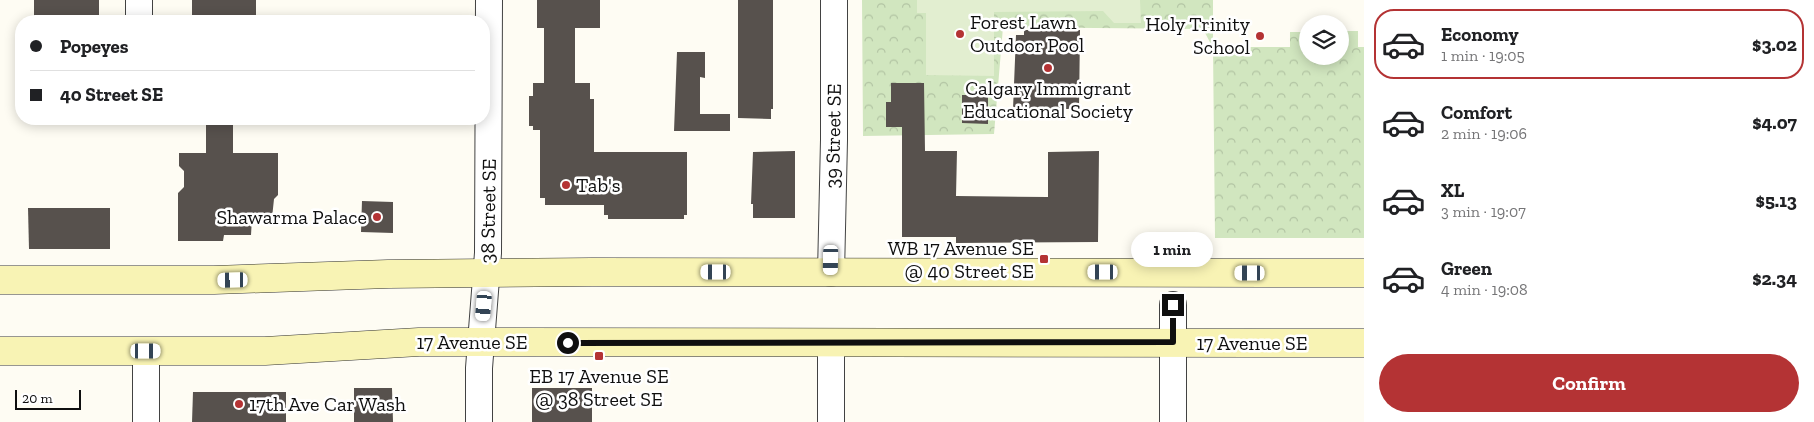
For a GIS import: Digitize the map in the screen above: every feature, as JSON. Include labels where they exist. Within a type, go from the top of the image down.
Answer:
[{"type":"main road","points":[[0,280],[161,281],[356,274],[487,273],[1364,273]]},
{"type":"main road","name":"17 Avenue SE","points":[[0,351],[265,351],[418,342],[1364,343]]},
{"type":"street","points":[[139,0],[139,15]]},
{"type":"street","name":"38 Street SE","points":[[479,422],[481,342],[487,273],[490,140],[490,0]]},
{"type":"street","name":"39 Street SE","points":[[831,273],[834,140],[834,0]]},
{"type":"street","points":[[1173,305],[1173,422]]},
{"type":"street","points":[[831,342],[831,422]]},
{"type":"street","points":[[146,351],[146,422]]},
{"type":"green space","points":[[862,0],[1213,0],[1213,47],[1290,47],[1290,32],[1299,32],[1299,65],[1349,65],[1349,31],[1358,31],[1358,47],[1364,47],[1364,238],[1215,238],[1213,48],[1203,29],[1003,27],[994,134],[863,136]]},
{"type":"green space","name":"Forest Lawn Outdoor Pool","points":[[917,0],[1140,0],[1141,23],[1114,23],[1103,11],[994,12],[994,76],[926,75],[926,13],[917,13]]},
{"type":"building","points":[[34,0],[99,0],[99,15],[34,15]]},
{"type":"building","points":[[192,0],[256,0],[256,15],[192,15]]},
{"type":"building","points":[[537,0],[600,0],[600,28],[575,28],[575,83],[590,83],[590,99],[594,99],[594,152],[687,152],[687,215],[684,215],[684,219],[608,219],[608,215],[604,215],[604,205],[545,205],[545,198],[540,198],[540,130],[533,130],[533,126],[529,126],[529,96],[533,96],[533,83],[544,83],[544,28],[537,28]]},
{"type":"building","points":[[738,0],[773,0],[773,109],[771,109],[771,119],[738,118]]},
{"type":"building","name":"Calgary Immigrant Educational Society","points":[[1024,30],[1080,30],[1079,109],[1013,109],[1016,35],[1024,35]]},
{"type":"building","points":[[677,52],[705,52],[705,78],[700,77],[700,114],[730,114],[730,131],[674,131]]},
{"type":"building","points":[[891,83],[924,83],[925,151],[957,151],[956,196],[1048,197],[1048,152],[1099,151],[1098,242],[956,243],[956,237],[902,237],[902,127],[886,127],[886,102],[891,102]]},
{"type":"building","points":[[962,95],[988,95],[988,124],[962,123]]},
{"type":"building","points":[[206,125],[233,125],[233,153],[278,153],[278,195],[274,199],[272,218],[252,218],[251,235],[224,235],[223,241],[178,241],[178,193],[184,187],[184,171],[179,166],[179,153],[206,153]]},
{"type":"building","points":[[795,151],[795,218],[753,218],[753,204],[751,204],[753,152]]},
{"type":"building","name":"Shawarma Palace","points":[[362,201],[393,202],[393,233],[361,232]]},
{"type":"building","points":[[28,208],[110,208],[110,249],[29,249]]},
{"type":"building","points":[[354,388],[392,388],[393,422],[354,422]]},
{"type":"building","points":[[532,388],[592,388],[592,422],[532,422]]},
{"type":"building","name":"17th Ave Car Wash","points":[[193,392],[286,392],[286,422],[192,422]]},
{"type":"place","name":"Forest Lawn Outdoor Pool","points":[[960,34]]},
{"type":"place","name":"Holy Trinity School","points":[[1260,36]]},
{"type":"place","name":"Calgary Immigrant Educational Society","points":[[1048,68]]},
{"type":"place","name":"Tab's","points":[[566,185]]},
{"type":"place","name":"Shawarma Palace","points":[[377,217]]},
{"type":"place","name":"WB 17 Avenue SE @ 40 Street SE","points":[[1044,259]]},
{"type":"place","name":"EB 17 Avenue SE @ 38 Street SE","points":[[599,356]]},
{"type":"place","name":"17th Ave Car Wash","points":[[239,404]]},
{"type":"route","points":[[568,343],[1173,342],[1173,305]]}]
